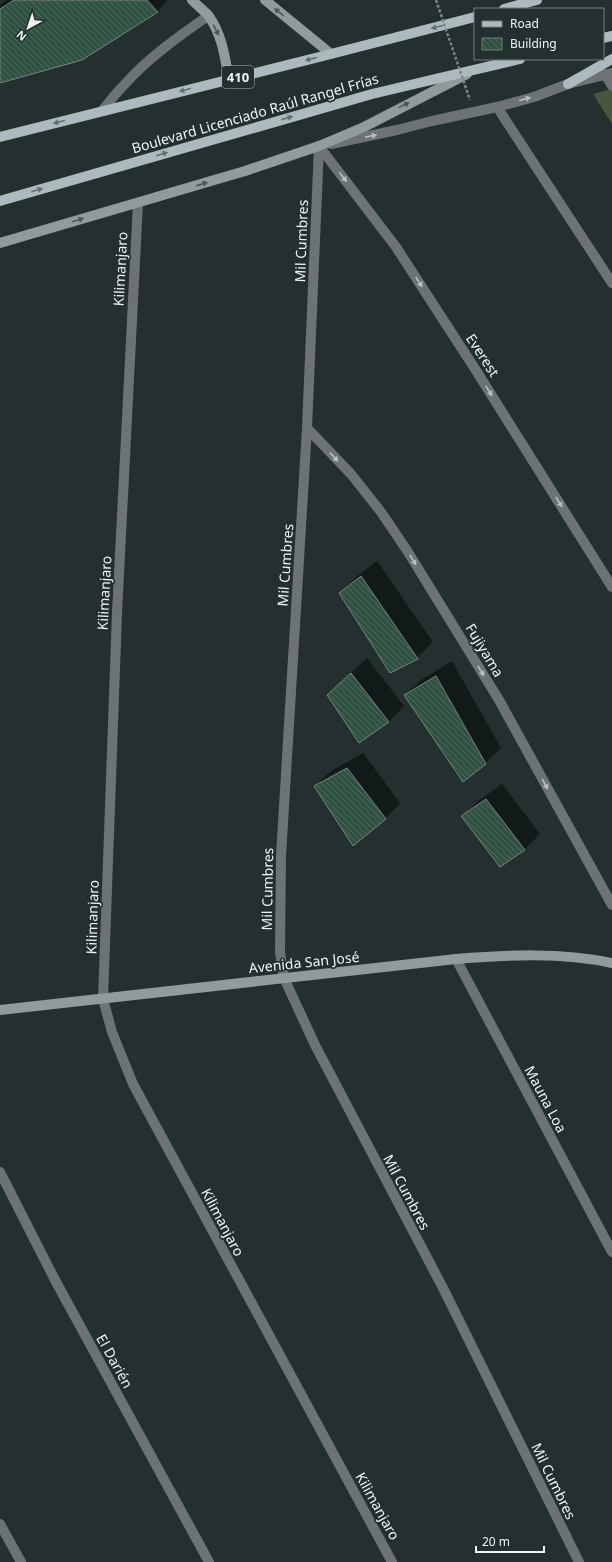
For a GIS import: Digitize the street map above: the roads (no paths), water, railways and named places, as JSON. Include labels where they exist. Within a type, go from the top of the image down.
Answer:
[{"type":"main road","points":[[508,8],[537,0]]},
{"type":"main road","name":"410","points":[[4,136],[474,17]]},
{"type":"main road","points":[[568,84],[612,59]]},
{"type":"main road","name":"Boulevard Licenciado Raúl Rangel Frías","points":[[0,200],[401,86],[516,60]]},
{"type":"main road","points":[[0,144],[4,136]]},
{"type":"street","points":[[192,0],[208,16],[218,33],[224,51],[228,80]]},
{"type":"street","points":[[265,0],[331,54]]},
{"type":"street","points":[[102,111],[124,84],[137,72],[182,34],[208,16]]},
{"type":"street","points":[[0,244],[245,171],[319,146],[364,127],[399,107],[477,69]]},
{"type":"street","points":[[319,146],[497,107],[534,97],[568,84],[609,74],[612,86]]},
{"type":"street","points":[[497,107],[612,283]]},
{"type":"street","name":"Mil Cumbres","points":[[319,146],[307,428],[281,856],[280,952],[284,978],[318,1052],[443,1288],[579,1562]]},
{"type":"street","name":"Everest","points":[[319,146],[396,247],[477,372],[612,587]]},
{"type":"street","name":"Kilimanjaro","points":[[138,203],[117,613],[103,999],[112,1032],[133,1084],[392,1562]]},
{"type":"street","name":"Fujiyama","points":[[307,428],[350,474],[381,512],[408,552],[499,700],[612,905]]},
{"type":"street","name":"Avenida San José","points":[[0,1010],[456,959],[520,955],[559,956],[612,963]]},
{"type":"street","name":"Mauna Loa","points":[[456,959],[612,1252]]},
{"type":"street","name":"El Darién","points":[[0,1172],[55,1280],[209,1562]]},
{"type":"street","points":[[0,1524],[21,1562]]}]
